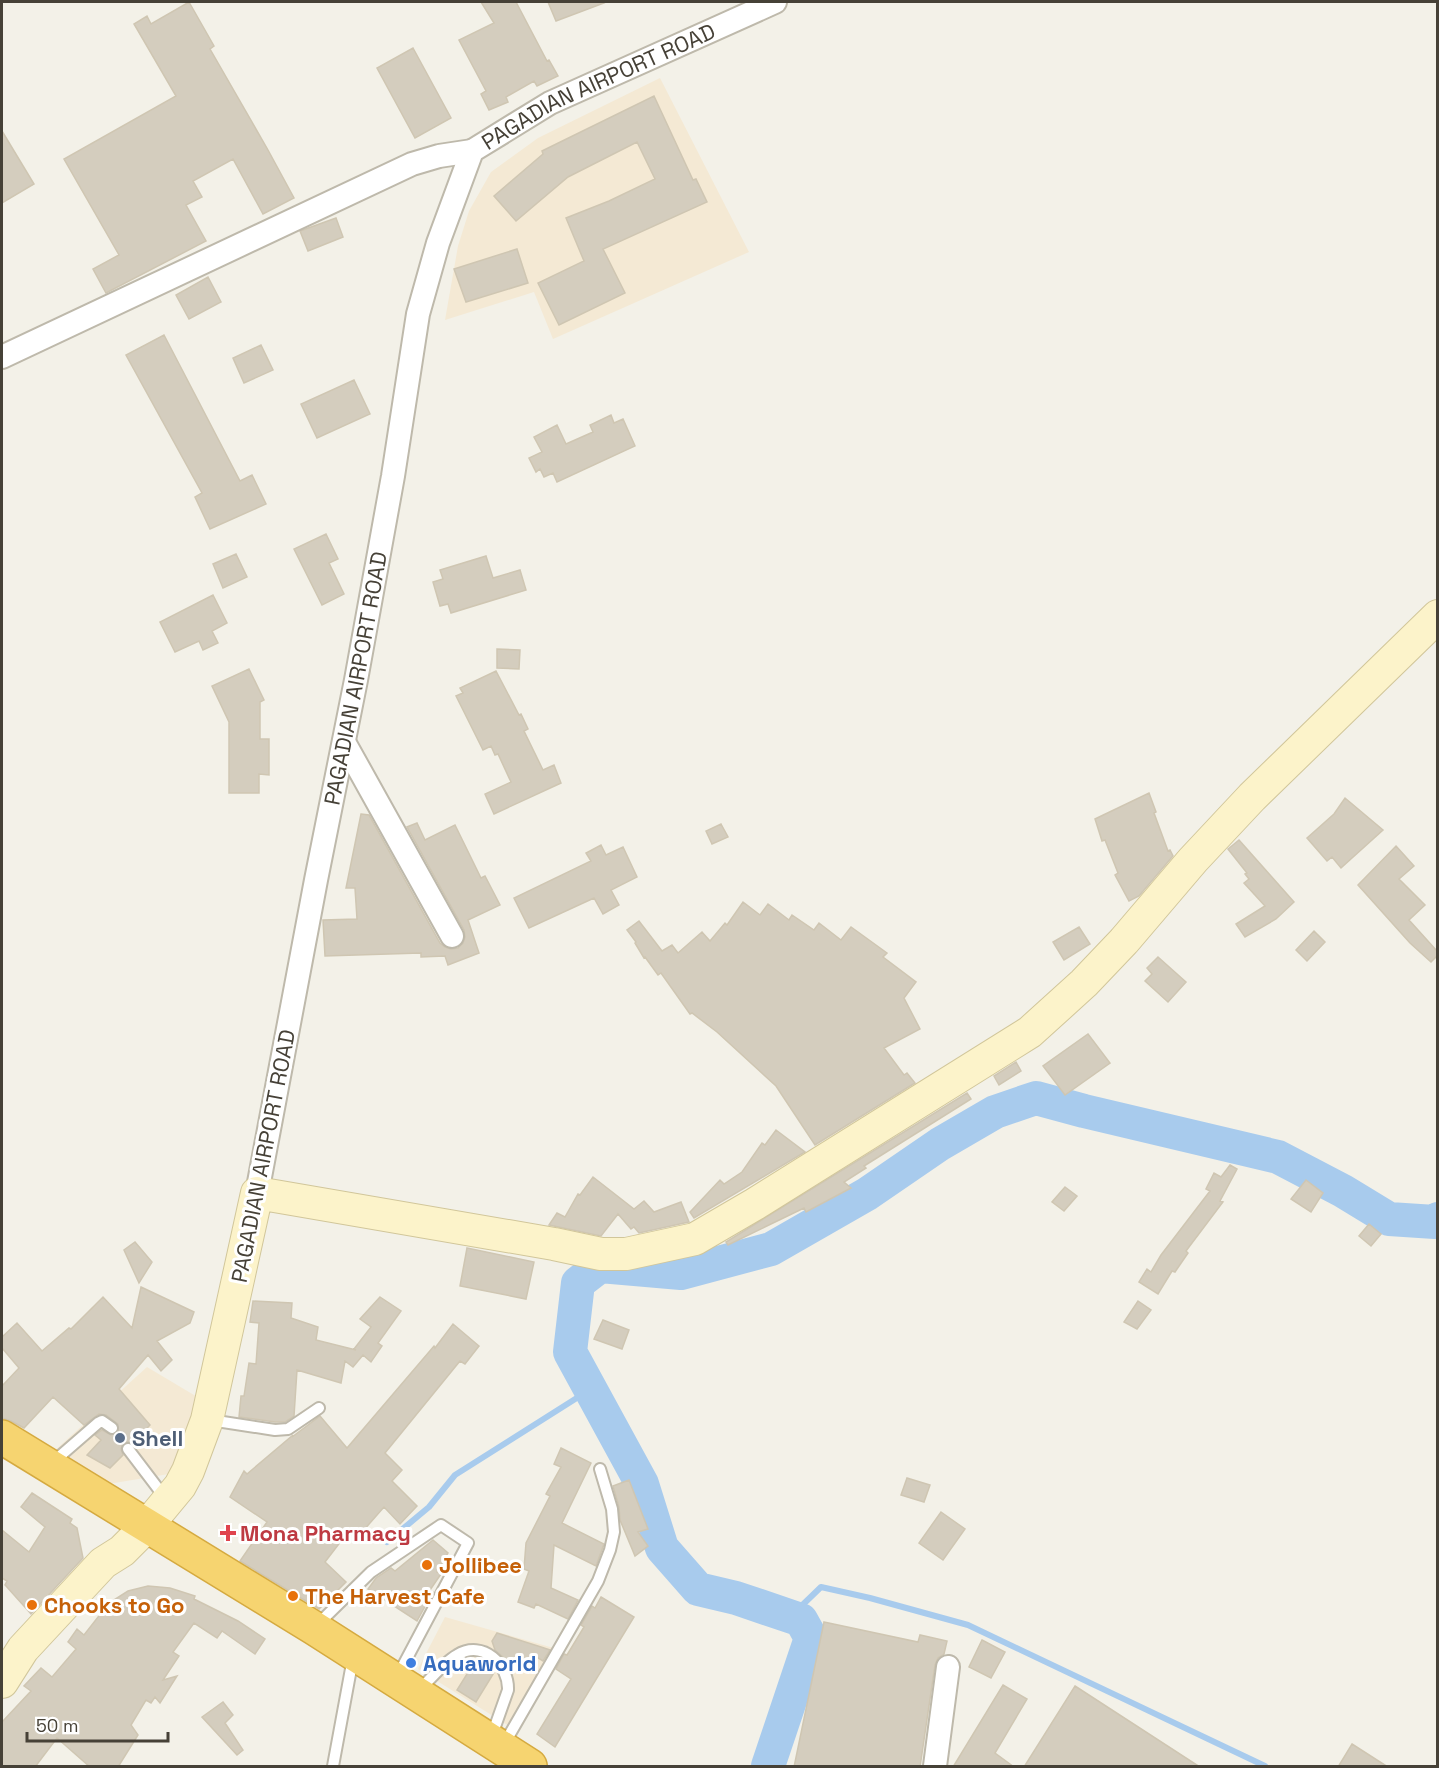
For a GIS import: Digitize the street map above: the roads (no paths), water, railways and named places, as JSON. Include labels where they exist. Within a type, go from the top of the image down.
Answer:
[{"type":"highway","points":[[2,1437],[314,1628],[530,1767]]},
{"type":"street","name":"PAGADIAN AIRPORT ROAD","points":[[2,1682],[23,1649],[57,1621],[103,1563],[122,1551],[168,1502],[188,1470],[207,1420],[257,1193],[344,742],[393,476],[418,314],[438,243],[472,151],[550,103],[775,2]]},
{"type":"street","points":[[2,357],[290,224],[412,164],[439,156],[472,151]]},
{"type":"street","points":[[257,1193],[499,1234],[601,1254],[626,1254],[695,1239],[1030,1032],[1084,983],[1124,941],[1193,860],[1252,797],[1437,616]]},
{"type":"street","points":[[344,742],[452,936]]},
{"type":"street","points":[[935,1767],[948,1667]]},
{"type":"lane","points":[[207,1420],[275,1430],[288,1429],[319,1408]]},
{"type":"lane","points":[[49,1466],[98,1422],[102,1421],[112,1428]]},
{"type":"lane","points":[[128,1449],[168,1502]]},
{"type":"lane","points":[[496,1745],[598,1581],[610,1550],[614,1532],[612,1509],[600,1468]]},
{"type":"lane","points":[[314,1628],[371,1572],[441,1526],[459,1537],[468,1543],[405,1687]]},
{"type":"lane","points":[[405,1687],[457,1655],[474,1651],[491,1655],[503,1667],[508,1682],[496,1745]]},
{"type":"lane","points":[[333,1767],[353,1654]]},
{"type":"waterway","points":[[768,1766],[811,1638],[801,1620],[736,1598],[698,1589],[662,1548],[642,1484],[570,1352],[578,1283],[600,1266],[681,1273],[771,1249],[867,1194],[940,1144],[995,1112],[1036,1098],[1278,1157],[1343,1191],[1389,1219],[1435,1222],[1438,1219]]},
{"type":"waterway","points":[[387,1542],[429,1507],[455,1475],[591,1389]]},
{"type":"waterway","points":[[790,1617],[821,1587],[968,1625],[1265,1766]]},
{"type":"place","name":"Shell","points":[[120,1438]]},
{"type":"place","name":"Mona Pharmacy","points":[[228,1533]]},
{"type":"place","name":"Jollibee","points":[[427,1565]]},
{"type":"place","name":"The Harvest Cafe","points":[[293,1596]]},
{"type":"place","name":"Chooks to Go","points":[[32,1605]]},
{"type":"place","name":"Aquaworld","points":[[411,1663]]}]
